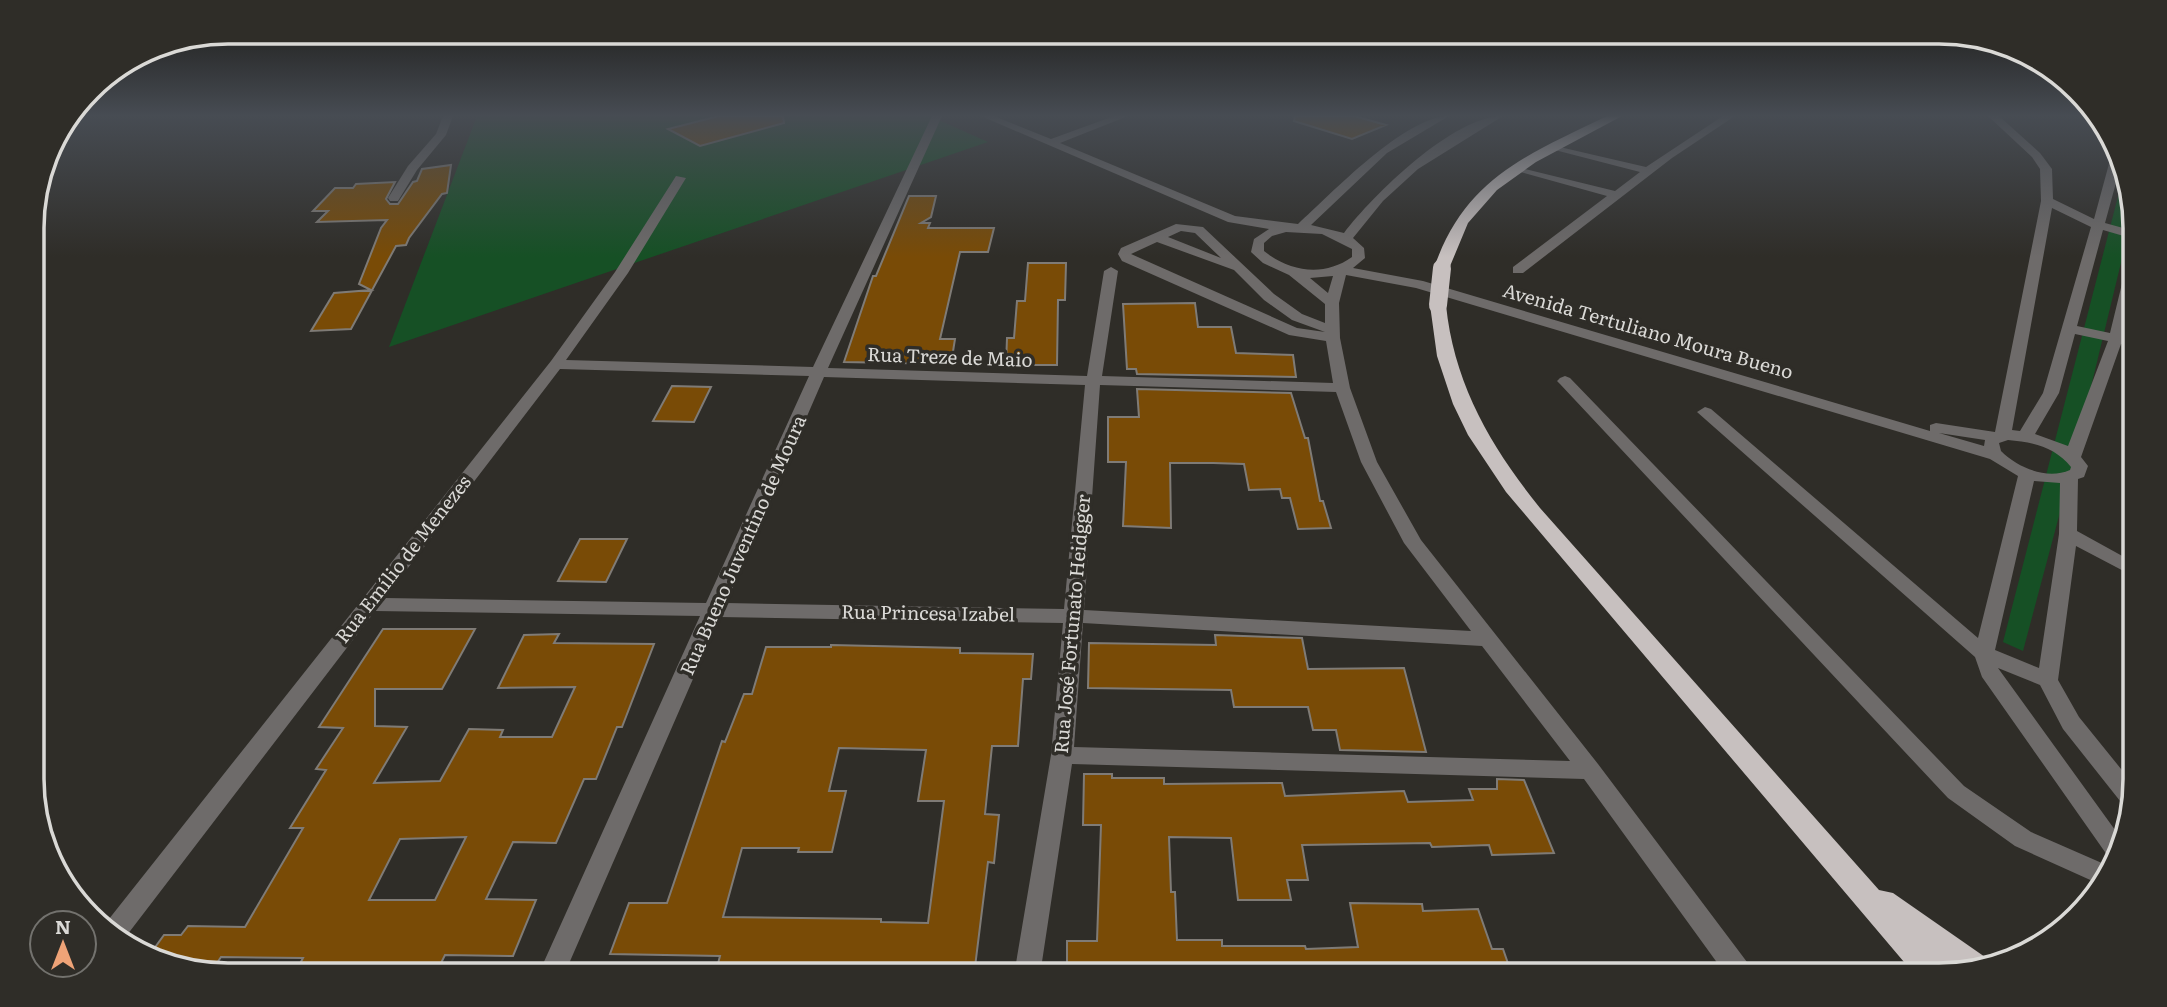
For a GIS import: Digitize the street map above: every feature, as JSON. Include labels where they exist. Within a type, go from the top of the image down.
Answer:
[{"type":"highway","points":[[1526,163],[1485,194],[1460,223],[1442,268],[1438,305],[1440,341],[1451,380],[1478,435],[1520,501],[1593,580],[1924,963]]},
{"type":"highway","points":[[1851,880],[1967,961]]},
{"type":"street","points":[[394,198],[416,163]]},
{"type":"street","name":"Rua Bueno Juventino de Moura","points":[[556,963],[716,609],[819,371],[915,163]]},
{"type":"street","points":[[1102,163],[1232,219],[1286,229]]},
{"type":"street","points":[[1301,228],[1370,163]]},
{"type":"street","points":[[1347,238],[1380,195],[1417,163]]},
{"type":"street","points":[[1621,163],[1649,170]]},
{"type":"street","points":[[1518,270],[1660,163]]},
{"type":"street","points":[[1998,442],[2047,201],[2046,169],[2042,163]]},
{"type":"street","points":[[1517,168],[1616,195]]},
{"type":"street","points":[[2025,436],[2051,393],[2113,169]]},
{"type":"street","name":"Rua Emílio de Menezes","points":[[118,926],[556,365],[621,273],[680,178]]},
{"type":"street","points":[[2047,201],[2097,225],[2123,232]]},
{"type":"street","points":[[1232,219],[1258,242]]},
{"type":"street","points":[[1180,227],[1199,230],[1269,297],[1297,317],[1334,334],[1294,332],[1127,258],[1124,254],[1180,227]]},
{"type":"street","points":[[1301,228],[1329,231],[1347,238],[1358,248],[1359,258],[1341,270],[1308,273],[1267,261],[1257,252],[1258,242],[1268,233],[1301,228]]},
{"type":"street","points":[[1157,237],[1242,272]]},
{"type":"street","name":"Avenida Tertuliano Moura Bueno","points":[[1359,258],[1418,284]]},
{"type":"street","points":[[1292,270],[1332,303]]},
{"type":"street","points":[[1341,270],[1332,303],[1342,388],[1369,461],[1412,543],[1590,770],[1732,963]]},
{"type":"street","name":"Avenida Tertuliano Moura Bueno","points":[[1341,270],[1418,284],[1867,416],[1998,442]]},
{"type":"street","name":"Rua José Fortunato Heidgger","points":[[1029,963],[1062,755],[1093,383],[1111,271]]},
{"type":"street","points":[[2073,456],[2116,339],[2123,309]]},
{"type":"street","points":[[2068,328],[2123,341]]},
{"type":"street","name":"Rua Treze de Maio","points":[[556,365],[819,371],[1093,383],[1342,388]]},
{"type":"street","points":[[1565,381],[1956,792],[2023,839],[2098,872]]},
{"type":"street","points":[[1706,412],[1984,654],[2048,680]]},
{"type":"street","points":[[2025,436],[2043,440],[2073,456],[2080,466],[2078,473],[2069,478],[2054,479],[2027,473],[1998,442],[2025,436]]},
{"type":"street","points":[[2027,473],[1984,654],[1989,672],[2111,843]]},
{"type":"street","points":[[2069,478],[2068,534],[2048,680],[2071,723],[2123,787]]},
{"type":"street","points":[[2068,534],[2123,564]]},
{"type":"street","name":"Rua Princesa Izabel","points":[[368,604],[1073,616],[1488,639]]},
{"type":"street","points":[[1062,755],[1590,770]]},
{"type":"green space","points":[[459,163],[927,163],[389,347]]},
{"type":"green space","points":[[2119,191],[2123,254],[2067,486],[2023,651],[2003,642]]},
{"type":"building","points":[[451,165],[447,193],[442,194],[406,245],[396,246],[351,329],[311,331],[334,293],[371,290],[359,284],[381,228],[387,220],[317,222],[328,211],[313,211],[335,188],[353,188],[356,184],[395,182],[386,199],[390,204],[398,204],[413,182],[417,181],[422,169]]},
{"type":"building","points":[[909,196],[936,196],[931,217],[921,223],[930,223],[928,228],[994,228],[988,252],[960,252],[940,339],[955,339],[951,364],[844,362],[873,276],[876,276]]},
{"type":"building","points":[[1028,263],[1066,263],[1065,300],[1058,300],[1057,365],[1006,365],[1007,338],[1014,338],[1017,301],[1025,301]]},
{"type":"building","points":[[1195,303],[1198,327],[1231,327],[1236,353],[1293,355],[1296,377],[1137,374],[1136,369],[1127,369],[1123,304]]},
{"type":"building","points":[[672,386],[711,387],[694,422],[653,421]]},
{"type":"building","points":[[1137,389],[1291,393],[1305,438],[1308,438],[1320,501],[1323,501],[1331,528],[1298,529],[1290,498],[1282,498],[1280,489],[1249,490],[1244,464],[1213,463],[1170,463],[1171,528],[1123,526],[1126,462],[1108,462],[1108,417],[1139,417]]},
{"type":"building","points":[[580,539],[627,539],[606,582],[558,581]]},
{"type":"building","points":[[383,629],[475,629],[442,689],[375,689],[375,726],[407,727],[374,783],[440,781],[469,729],[503,730],[500,737],[552,737],[575,687],[498,688],[524,635],[559,634],[554,643],[654,644],[622,727],[617,727],[596,779],[584,779],[556,843],[513,842],[486,899],[536,900],[513,956],[445,955],[441,963],[300,963],[303,958],[221,957],[216,963],[192,960],[155,948],[164,935],[181,935],[188,926],[245,927],[303,828],[290,828],[326,770],[316,769],[343,728],[319,727]],"holes":[[[466,837],[435,900],[369,900],[400,839]]]},
{"type":"building","points":[[1215,635],[1302,638],[1308,669],[1404,668],[1426,752],[1340,750],[1336,730],[1313,730],[1308,707],[1234,707],[1231,690],[1088,688],[1089,643],[1216,645]]},
{"type":"building","points":[[831,645],[960,648],[960,653],[1033,654],[1031,679],[1023,679],[1018,746],[992,746],[985,814],[999,815],[994,863],[988,862],[975,963],[718,963],[720,956],[610,954],[629,903],[667,903],[722,741],[725,742],[744,694],[752,694],[766,647]],"holes":[[[839,748],[926,750],[918,801],[944,801],[928,923],[881,922],[881,919],[723,917],[742,848],[799,848],[798,852],[832,852],[846,791],[829,791]]]},
{"type":"building","points":[[1084,774],[1112,774],[1112,778],[1164,778],[1164,784],[1282,783],[1285,796],[1404,791],[1408,802],[1473,800],[1469,789],[1497,789],[1497,779],[1524,780],[1554,853],[1492,855],[1489,845],[1432,847],[1430,843],[1302,845],[1308,880],[1287,880],[1291,900],[1238,900],[1231,838],[1169,837],[1171,892],[1175,892],[1177,940],[1222,940],[1222,946],[1305,946],[1306,949],[1358,947],[1350,903],[1422,904],[1423,911],[1478,909],[1492,949],[1503,949],[1508,963],[1067,963],[1067,941],[1097,941],[1101,825],[1083,825]]}]
